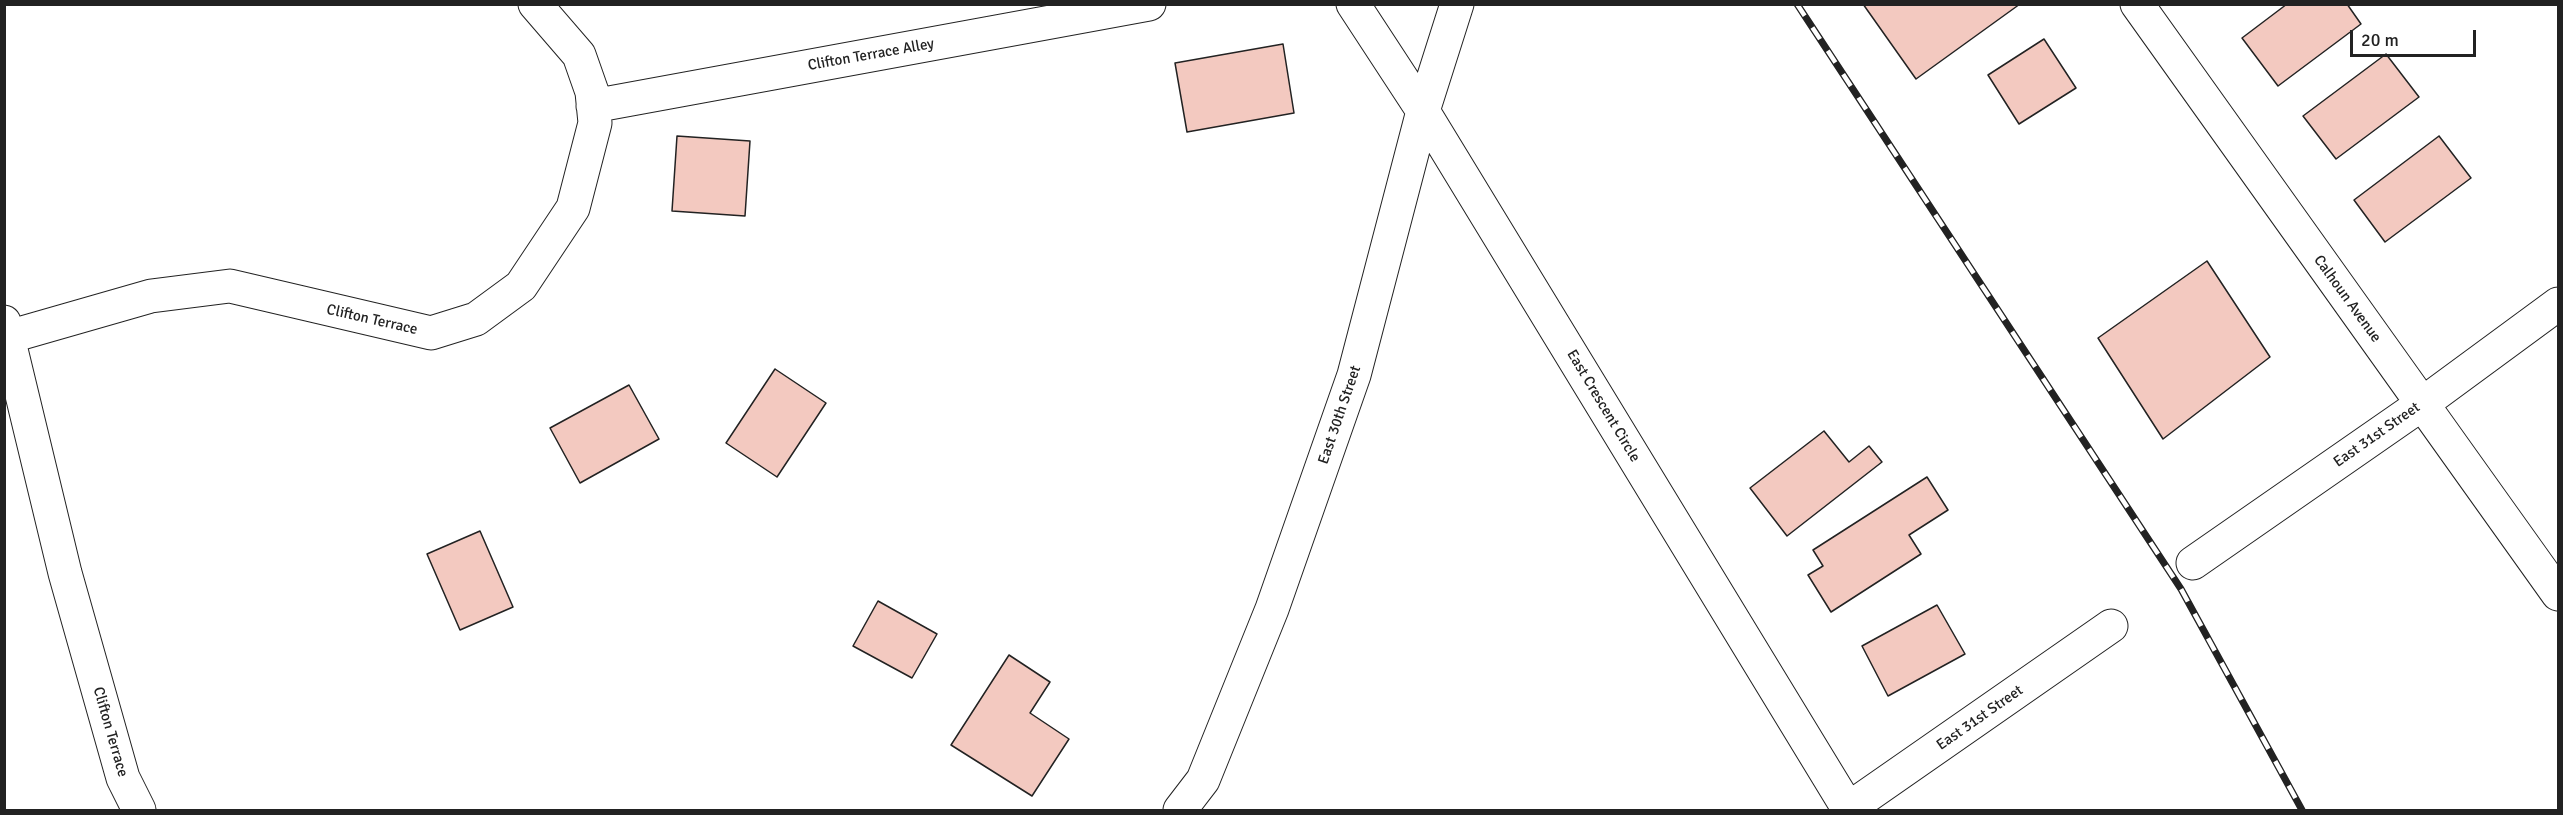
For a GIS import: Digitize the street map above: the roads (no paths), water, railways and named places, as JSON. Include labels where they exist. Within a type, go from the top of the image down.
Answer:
[{"type":"street","name":"Clifton Terrace","points":[[139,810],[123,778],[65,573],[7,330],[151,296],[230,286],[431,333],[476,319],[521,286],[573,208],[595,123],[592,92],[579,55],[535,4]]},
{"type":"street","name":"Clifton Terrace Alley","points":[[593,106],[1149,4]]},
{"type":"street","name":"East Crescent Circle","points":[[1353,4],[1423,111],[1848,810]]},
{"type":"street","name":"East 30th Street","points":[[1180,810],[1203,780],[1272,609],[1354,375],[1423,111],[1457,4]]},
{"type":"street","name":"Calhoun Avenue","points":[[2137,4],[2559,594]]},
{"type":"street","name":"East 31st Street","points":[[2193,563],[2422,404],[2559,304]]},
{"type":"street","name":"East 31st Street","points":[[1848,810],[2111,626]]},
{"type":"railway","points":[[1797,4],[2181,589],[2302,810]]}]
